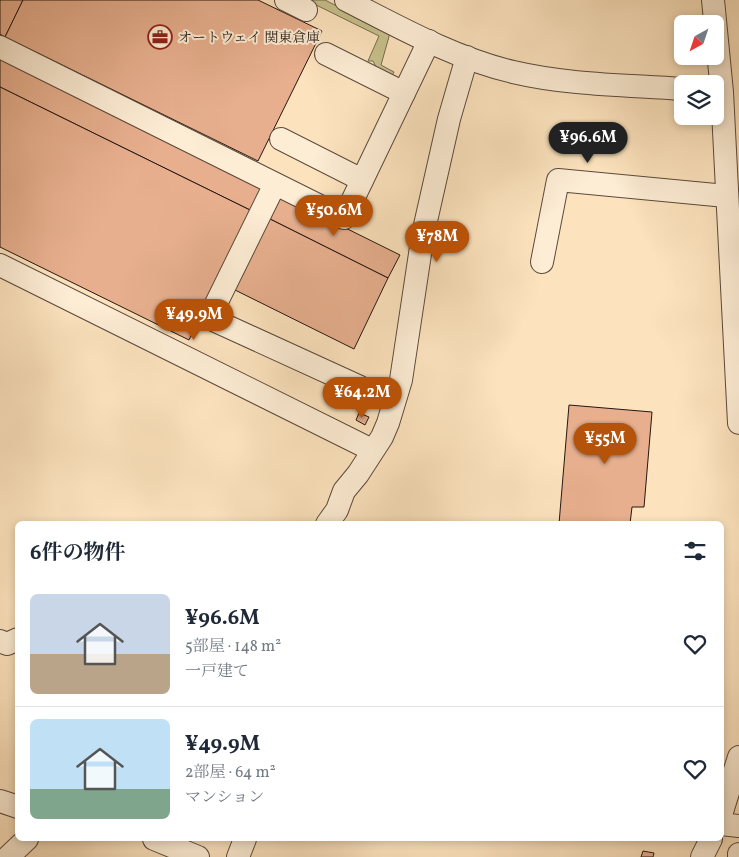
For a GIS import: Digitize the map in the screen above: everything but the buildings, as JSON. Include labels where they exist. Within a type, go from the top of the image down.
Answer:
[{"type":"street","points":[[286,0],[306,10]]},
{"type":"street","points":[[346,0],[429,41],[467,57],[512,72],[568,81],[674,88]]},
{"type":"street","points":[[713,0],[717,75]]},
{"type":"street","points":[[0,47],[344,218],[429,41]]},
{"type":"street","points":[[326,54],[404,93]]},
{"type":"street","points":[[329,521],[337,510],[344,491],[358,474],[388,424],[401,380],[423,234],[449,119],[467,57]]},
{"type":"street","points":[[721,125],[739,423]]},
{"type":"street","points":[[281,139],[362,180]]},
{"type":"street","points":[[542,262],[558,180],[726,196]]},
{"type":"street","points":[[275,184],[210,318],[360,387]]},
{"type":"street","points":[[0,265],[372,450]]},
{"type":"street","points":[[0,641],[7,644],[15,640]]},
{"type":"street","points":[[724,805],[739,757]]},
{"type":"street","points":[[0,801],[15,806]]},
{"type":"street","points":[[724,824],[739,826]]},
{"type":"street","points":[[8,857],[25,841]]},
{"type":"street","points":[[159,841],[198,857]]},
{"type":"street","points":[[238,857],[244,841]]},
{"type":"street","points":[[702,857],[710,841]]},
{"type":"shaded area","points":[[306,0],[325,0],[390,33],[381,65],[394,72],[392,76],[376,67],[373,61],[368,61],[379,36]]},
{"type":"place","name":"オートウェイ 関東倉庫","points":[[160,37]]}]
